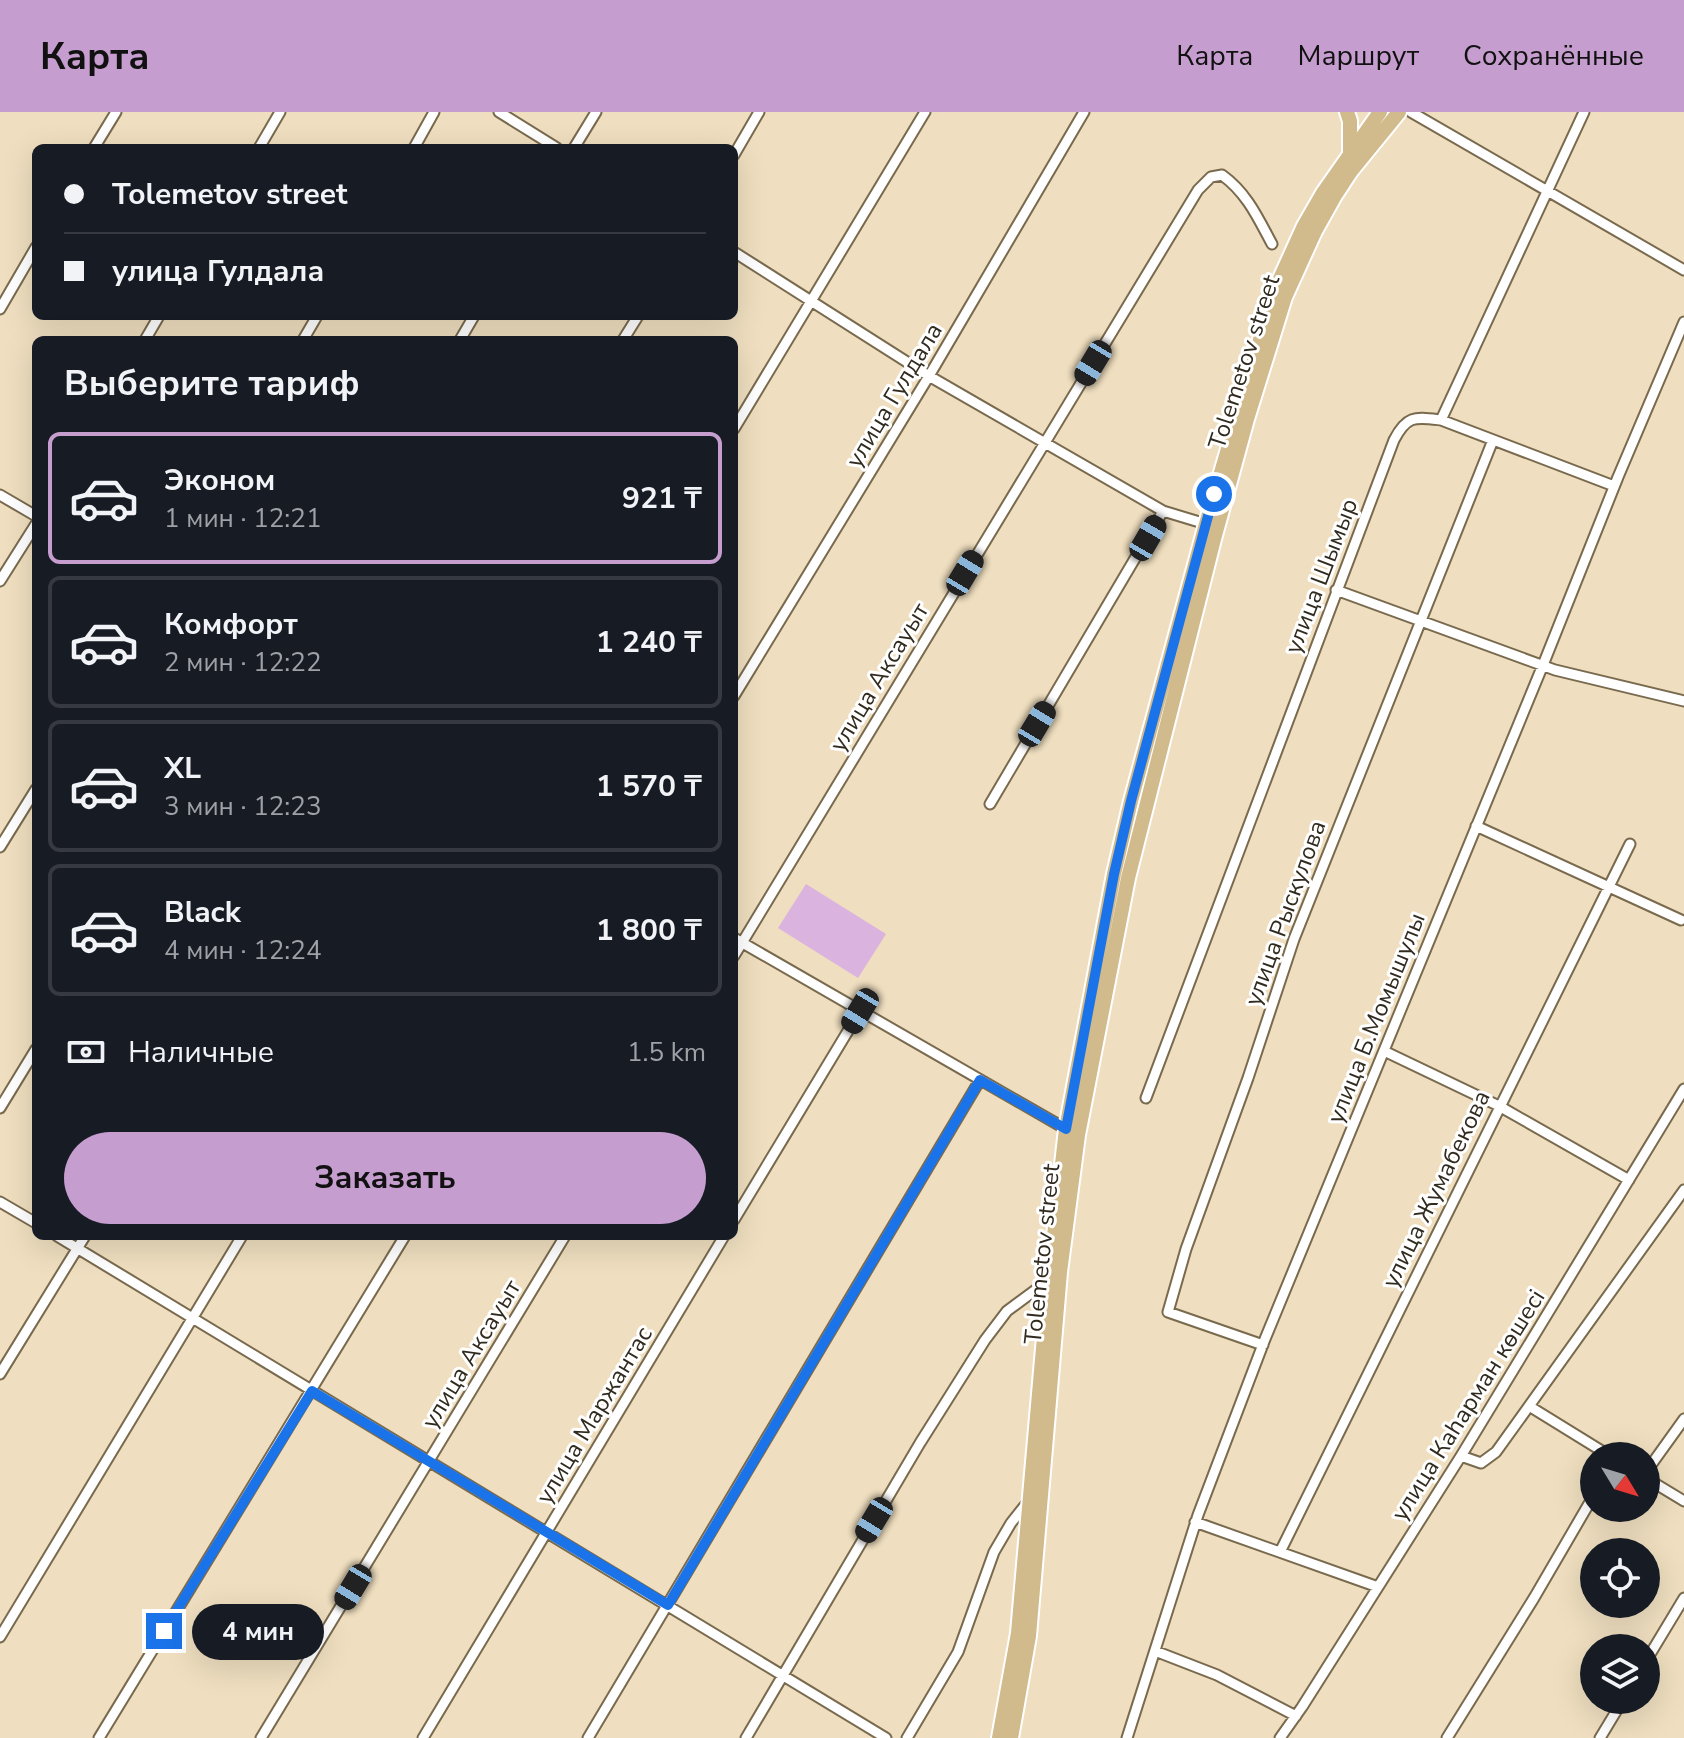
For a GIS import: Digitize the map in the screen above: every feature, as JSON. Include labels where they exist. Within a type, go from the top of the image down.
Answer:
[{"type":"main road","points":[[1347,112],[1350,152]]},
{"type":"main road","name":"Tolemetov street","points":[[1011,1738],[1029,1636],[1049,1280],[1066,1129],[1114,874],[1206,524],[1274,292],[1304,226],[1350,152],[1380,112]]},
{"type":"main road","name":"Tolemetov street","points":[[999,1738],[1018,1633],[1078,1135],[1128,878],[1214,539],[1268,351],[1296,271],[1334,197],[1399,112]]},
{"type":"street","points":[[96,144],[116,112]]},
{"type":"street","points":[[261,144],[280,112]]},
{"type":"street","points":[[416,144],[434,112]]},
{"type":"street","points":[[499,112],[551,144]]},
{"type":"street","points":[[576,144],[596,112]]},
{"type":"street","points":[[738,148],[759,112]]},
{"type":"street","points":[[738,423],[925,112]]},
{"type":"street","name":"улица Гулдала","points":[[738,689],[929,376],[1084,112]]},
{"type":"street","points":[[1411,112],[1684,270]]},
{"type":"street","points":[[1584,112],[1441,420],[1614,486]]},
{"type":"street","name":"улица Аксауыт","points":[[738,940],[1198,190],[1211,177],[1222,175],[1242,191],[1272,244]]},
{"type":"street","points":[[0,309],[32,254]]},
{"type":"street","points":[[738,254],[929,376],[1163,511],[1206,524]]},
{"type":"street","name":"улица Б.Момышулы","points":[[1127,1738],[1195,1522],[1263,1345],[1684,322]]},
{"type":"street","name":"улица Шымыр","points":[[1146,1098],[1336,590],[1402,425],[1421,417],[1441,420]]},
{"type":"street","name":"улица Рыскулова","points":[[1263,1345],[1168,1312],[1186,1249],[1294,939],[1493,440]]},
{"type":"street","points":[[0,495],[32,514]]},
{"type":"street","points":[[990,804],[1163,511]]},
{"type":"street","points":[[0,581],[32,530]]},
{"type":"street","points":[[1336,590],[1543,665],[1606,684],[1684,701]]},
{"type":"street","points":[[0,847],[32,795]]},
{"type":"street","points":[[1476,826],[1681,920]]},
{"type":"street","name":"улица Жумабекова","points":[[1280,1552],[1630,844]]},
{"type":"street","points":[[738,940],[1066,1129]]},
{"type":"street","points":[[738,1213],[860,1011]]},
{"type":"street","points":[[1384,1051],[1499,1106],[1629,1180]]},
{"type":"street","points":[[0,1108],[32,1056]]},
{"type":"street","points":[[588,1738],[980,1080]]},
{"type":"street","name":"улица Каһарман көшесі","points":[[1280,1738],[1461,1456],[1684,1089]]},
{"type":"street","points":[[1461,1456],[1481,1463],[1496,1452],[1684,1190]]},
{"type":"street","points":[[0,1202],[32,1221]]},
{"type":"street","points":[[64,1240],[886,1738]]},
{"type":"street","points":[[0,1374],[82,1240]]},
{"type":"street","points":[[0,1637],[240,1240]]},
{"type":"street","points":[[99,1738],[403,1240]]},
{"type":"street","name":"улица Аксауыт","points":[[261,1738],[563,1240]]},
{"type":"street","name":"улица Маржантас","points":[[423,1738],[722,1240]]},
{"type":"street","points":[[746,1738],[920,1443],[985,1340],[1007,1311],[1049,1280]]},
{"type":"street","points":[[1529,1406],[1587,1442]]},
{"type":"street","points":[[1660,1454],[1684,1419]]},
{"type":"street","points":[[1660,1485],[1684,1501]]},
{"type":"street","points":[[907,1738],[958,1652],[994,1552],[1011,1523],[1035,1501]]},
{"type":"street","points":[[1447,1738],[1580,1519]]},
{"type":"street","points":[[1195,1522],[1378,1587]]},
{"type":"street","points":[[1660,1638],[1684,1598]]},
{"type":"street","points":[[1155,1651],[1217,1675],[1296,1716]]},
{"type":"street","points":[[1600,1738],[1615,1714]]},
{"type":"shaded area","points":[[806,884],[886,934],[858,978],[778,928]]},
{"type":"route","points":[[164,1631],[312,1391],[668,1605],[980,1080],[1066,1129],[1114,874],[1131,801],[1214,494]]}]
